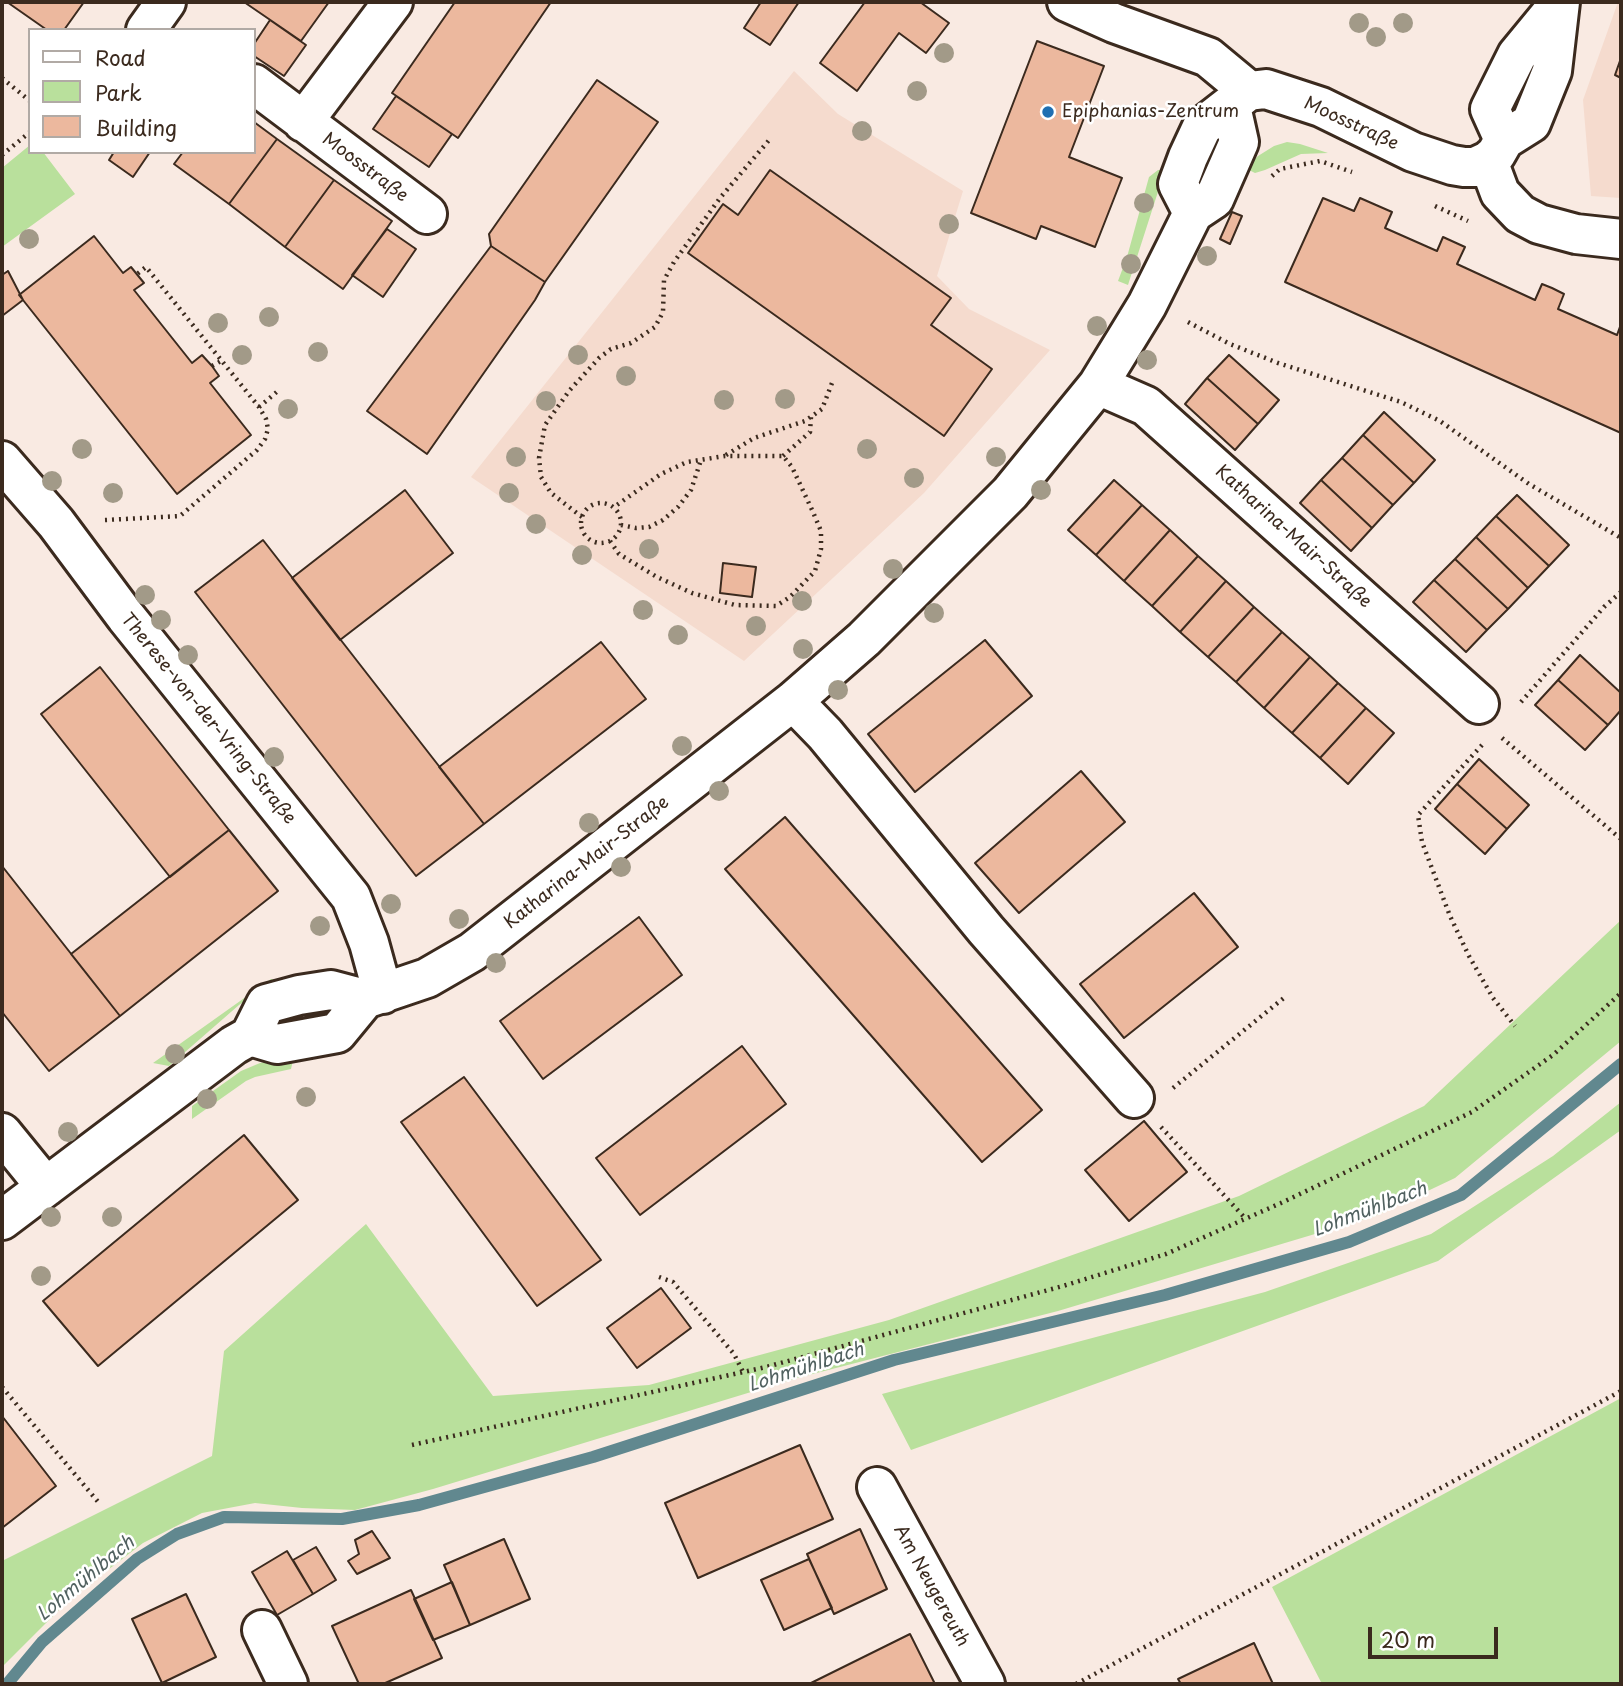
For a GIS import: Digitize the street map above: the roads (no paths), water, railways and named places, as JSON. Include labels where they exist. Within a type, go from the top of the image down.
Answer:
[{"type":"street","name":"Moosstraße","points":[[303,122],[393,2]]},
{"type":"street","points":[[1066,2],[1114,23],[1208,57],[1240,98]]},
{"type":"street","points":[[1559,3],[1552,71],[1541,101],[1531,123],[1496,151],[1500,193],[1520,214],[1539,223],[1576,234],[1621,239]]},
{"type":"street","name":"Moosstraße","points":[[256,86],[427,214]]},
{"type":"street","name":"Moosstraße","points":[[1240,98],[1266,89],[1321,107],[1413,152],[1452,165],[1475,167],[1496,151]]},
{"type":"street","name":"Katharina-Mair-Straße","points":[[374,997],[427,978],[472,952],[793,701],[873,630],[1010,493],[1098,385],[1147,305],[1193,214],[1178,184],[1202,127],[1240,98]]},
{"type":"street","name":"Katharina-Mair-Straße","points":[[1098,385],[1146,407],[1487,718]]},
{"type":"street","name":"Therese-von-der-Vring-Straße","points":[[2,461],[57,523],[126,617],[351,897],[369,943],[374,997]]},
{"type":"street","points":[[793,701],[825,734],[986,930],[1140,1104]]},
{"type":"street","points":[[2,1220],[234,1045],[250,1036],[266,1004],[331,990],[374,997]]},
{"type":"street","points":[[2,1133],[46,1187]]},
{"type":"street","name":"Am Neugereuth","points":[[877,1487],[985,1684]]},
{"type":"street","points":[[262,1630],[288,1684]]},
{"type":"waterway","name":"Lohmühlbach","points":[[7,1684],[42,1642],[137,1559],[177,1534],[224,1517],[342,1519],[419,1505],[593,1457],[894,1360],[1165,1295],[1349,1242],[1461,1195],[1621,1064]]},
{"type":"place","name":"Epiphanias-Zentrum","points":[[1048,112]]}]
